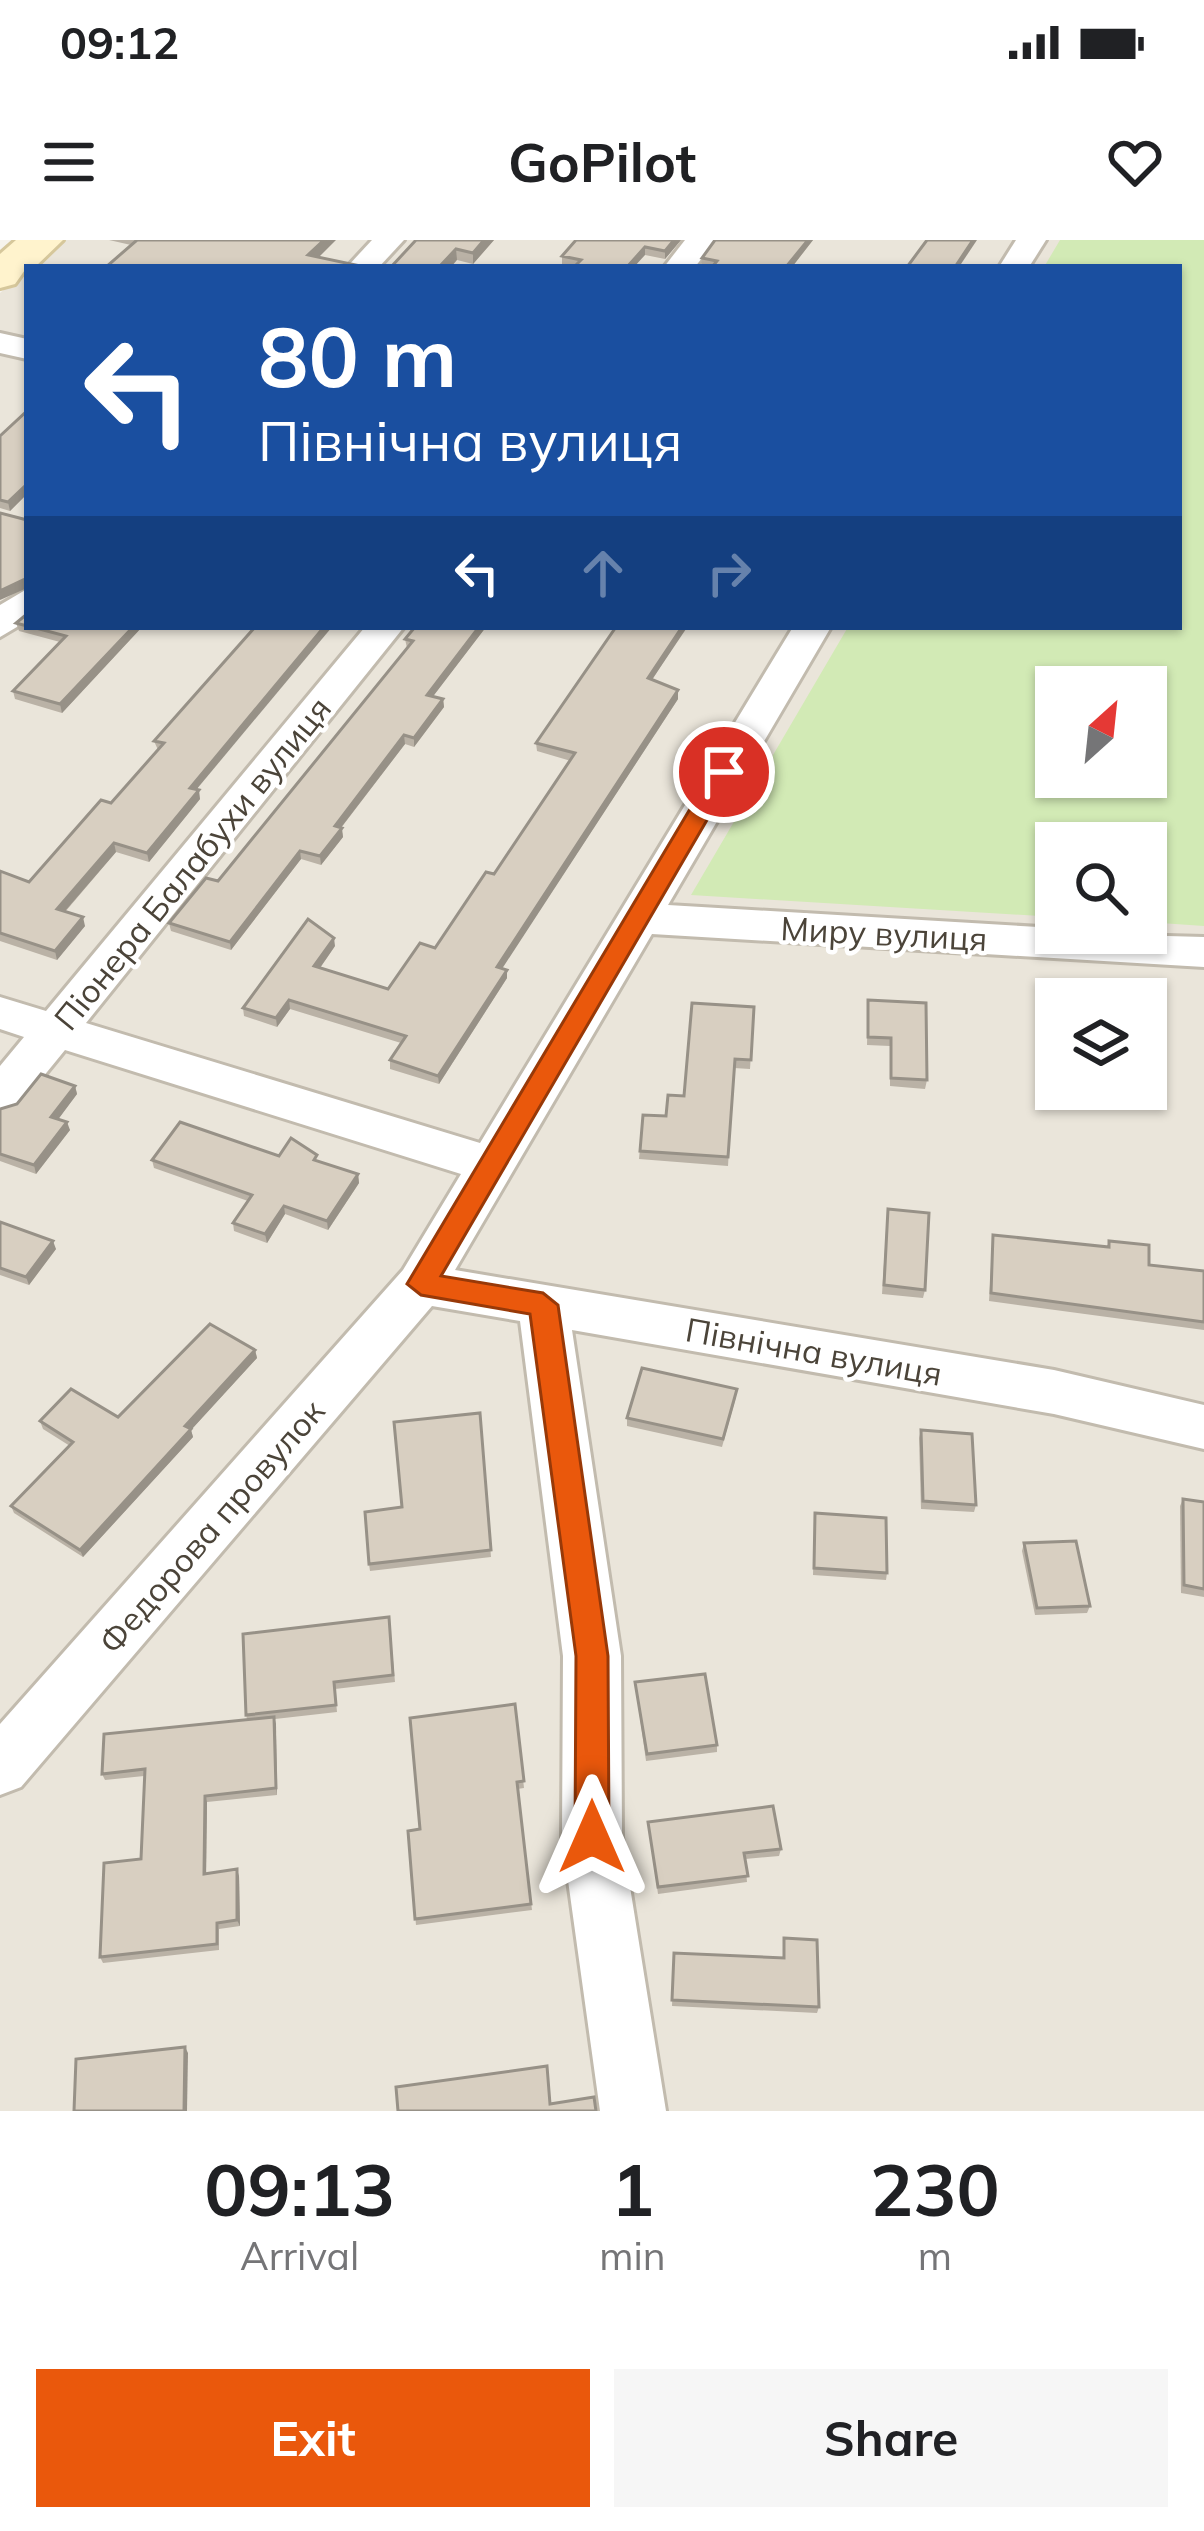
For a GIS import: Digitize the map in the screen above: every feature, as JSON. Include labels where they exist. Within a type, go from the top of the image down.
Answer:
[{"type":"street","points":[[0,274],[42,240]]},
{"type":"street","points":[[365,264],[389,240]]},
{"type":"street","points":[[681,264],[701,240]]},
{"type":"street","points":[[0,626],[24,602]]},
{"type":"street","name":"Піонера Балабухи вулиця","points":[[0,1098],[383,630]]},
{"type":"street","name":"Федорова провулок","points":[[1,1778],[421,1284],[810,630]]},
{"type":"street","name":"Миру вулиця","points":[[636,918],[1204,952]]},
{"type":"street","points":[[0,1013],[491,1165]]},
{"type":"street","name":"Північна вулиця","points":[[421,1284],[1054,1392],[1204,1427]]},
{"type":"street","points":[[543,1305],[592,1656],[592,1837],[633,2111]]},
{"type":"shaded area","points":[[64,240],[1204,240],[1204,2111],[0,2111],[0,293],[24,273],[24,630],[1182,630],[1182,264],[36,264]]},
{"type":"green space","points":[[1060,240],[1204,240],[1204,926],[1167,923],[1167,822],[1035,822],[1035,916],[691,895],[846,630],[1182,630],[1182,264],[1046,264]]},
{"type":"building","points":[[137,240],[324,240],[308,255],[351,264],[109,264]]},
{"type":"building","points":[[416,240],[484,240],[473,253],[456,249],[442,264],[394,264]]},
{"type":"building","points":[[576,240],[674,240],[665,251],[645,247],[630,264],[577,264],[581,260],[562,256]]},
{"type":"building","points":[[715,240],[808,240],[788,264],[714,264],[717,261],[702,258]]},
{"type":"building","points":[[927,240],[973,240],[957,264],[909,264]]},
{"type":"building","points":[[24,414],[24,487],[8,502],[0,500],[0,436]]},
{"type":"building","points":[[0,513],[24,519],[24,579],[0,591]]},
{"type":"building","points":[[43,630],[130,630],[60,704],[13,691],[66,636]]},
{"type":"building","points":[[252,630],[322,630],[190,788],[199,790],[147,853],[114,843],[57,909],[83,917],[55,951],[0,933],[0,871],[29,882],[101,800],[111,803],[164,743],[154,741]]},
{"type":"building","points":[[412,630],[477,630],[427,695],[443,699],[414,738],[404,735],[335,826],[342,828],[320,856],[300,851],[230,942],[169,923],[206,878],[218,881],[413,641],[405,639]]},
{"type":"building","points":[[614,630],[680,630],[648,678],[678,690],[497,967],[507,970],[438,1076],[390,1060],[406,1036],[289,1000],[276,1018],[243,1008],[308,919],[334,938],[314,966],[388,989],[420,943],[435,948],[486,872],[494,874],[575,753],[536,743]]},
{"type":"building","points":[[868,1000],[926,1003],[927,1080],[891,1078],[891,1038],[868,1037]]},
{"type":"building","points":[[692,1003],[754,1007],[751,1060],[735,1059],[728,1157],[640,1151],[643,1115],[666,1116],[668,1095],[684,1096]]},
{"type":"building","points":[[41,1074],[75,1086],[51,1117],[67,1122],[34,1165],[0,1154],[0,1109],[17,1104]]},
{"type":"building","points":[[180,1122],[279,1156],[291,1138],[317,1155],[314,1160],[358,1174],[327,1221],[284,1206],[265,1234],[233,1223],[252,1195],[152,1160]]},
{"type":"building","points":[[888,1209],[929,1213],[925,1290],[884,1285]]},
{"type":"building","points":[[0,1222],[53,1241],[26,1277],[0,1268]]},
{"type":"building","points":[[993,1235],[1109,1247],[1109,1241],[1149,1245],[1149,1265],[1204,1271],[1204,1322],[991,1293]]},
{"type":"building","points":[[210,1324],[255,1350],[185,1426],[191,1429],[80,1550],[11,1506],[73,1442],[40,1421],[71,1389],[118,1417]]},
{"type":"building","points":[[642,1368],[737,1389],[723,1439],[627,1418]]},
{"type":"building","points":[[480,1413],[491,1550],[369,1564],[365,1512],[402,1507],[394,1422]]},
{"type":"building","points":[[921,1430],[972,1434],[976,1505],[923,1501]]},
{"type":"building","points":[[1183,1499],[1204,1502],[1204,1589],[1184,1585]]},
{"type":"building","points":[[815,1513],[886,1518],[887,1573],[814,1568]]},
{"type":"building","points":[[1076,1541],[1090,1606],[1037,1608],[1024,1543]]},
{"type":"building","points":[[389,1617],[393,1675],[334,1682],[336,1705],[246,1715],[243,1634]]},
{"type":"building","points":[[705,1674],[717,1745],[647,1754],[635,1682]]},
{"type":"building","points":[[515,1704],[524,1781],[517,1782],[531,1904],[415,1919],[408,1831],[420,1829],[410,1718]]},
{"type":"building","points":[[274,1717],[276,1788],[205,1796],[204,1874],[237,1869],[237,1920],[217,1923],[217,1944],[100,1957],[104,1863],[141,1859],[145,1769],[102,1774],[104,1734]]},
{"type":"building","points":[[773,1806],[781,1849],[744,1853],[748,1876],[658,1887],[648,1822]]},
{"type":"building","points":[[784,1938],[817,1940],[819,2007],[672,2000],[674,1953],[784,1958]]},
{"type":"building","points":[[185,2047],[184,2111],[74,2111],[76,2059]]},
{"type":"building","points":[[547,2066],[550,2104],[594,2097],[596,2111],[398,2111],[396,2087]]},
{"type":"route","points":[[592,1837],[592,1656],[543,1305],[421,1284],[724,772]]}]
